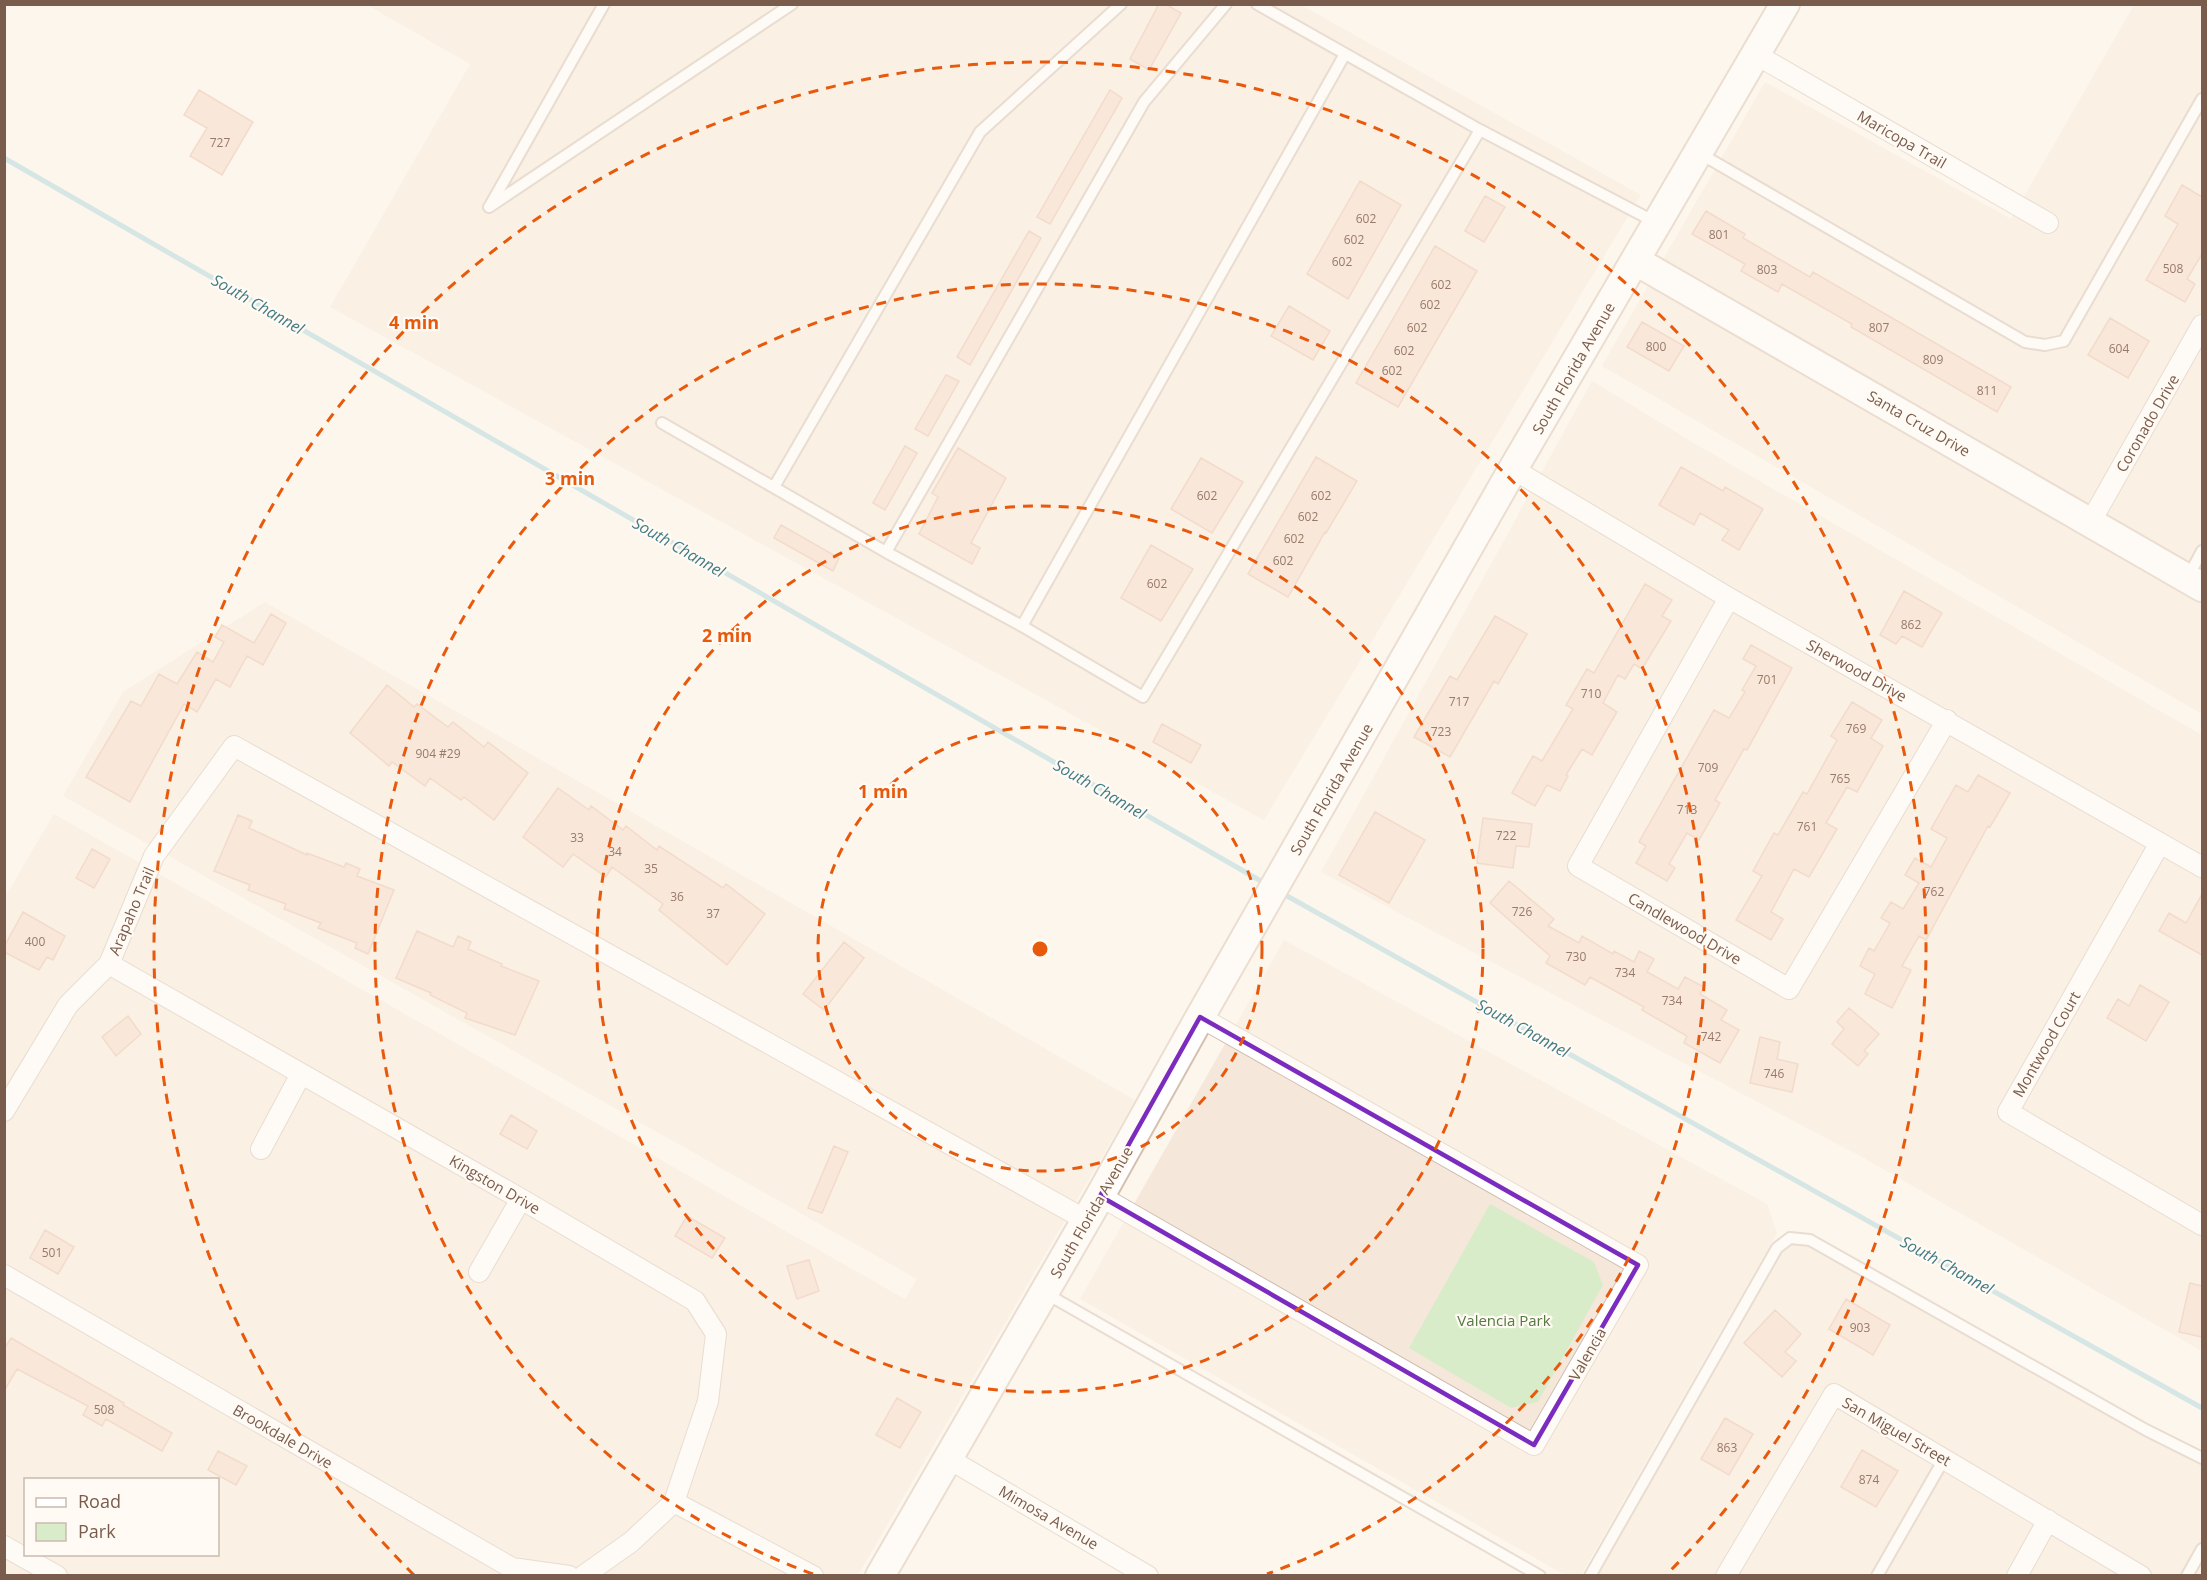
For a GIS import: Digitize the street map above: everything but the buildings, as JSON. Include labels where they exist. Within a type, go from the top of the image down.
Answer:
[{"type":"main road","name":"South Florida Avenue","points":[[886,1571],[1514,469],[1785,4]]},
{"type":"main road","name":"Santa Cruz Drive","points":[[1636,261],[2195,582]]},
{"type":"street","name":"Maricopa Trail","points":[[1755,54],[2048,223]]},
{"type":"street","name":"Coronado Drive","points":[[2091,521],[2202,325]]},
{"type":"street","name":"Sherwood Drive","points":[[1514,469],[1729,598],[2202,867]]},
{"type":"street","name":"Candlewood Drive","points":[[1729,598],[1578,866],[1790,989],[1947,720]]},
{"type":"street","name":"Arapaho Trail","points":[[4,1111],[68,1005],[109,964],[154,856],[234,746],[1086,1221]]},
{"type":"street","name":"Montwood Court","points":[[2160,843],[2008,1112],[2202,1225]]},
{"type":"street","name":"Kingston Drive","points":[[109,964],[695,1301],[716,1334],[708,1401],[674,1502]]},
{"type":"street","name":"Valencia","points":[[1100,1196],[1534,1445],[1638,1265],[1200,1017]]},
{"type":"street","points":[[261,1149],[301,1074]]},
{"type":"street","points":[[479,1272],[521,1199]]},
{"type":"street","name":"Brookdale Drive","points":[[4,1275],[512,1568],[569,1575]]},
{"type":"street","name":"San Miguel Street","points":[[1726,1575],[1834,1394],[2141,1575]]},
{"type":"street","name":"Mimosa Avenue","points":[[949,1459],[1148,1575]]},
{"type":"street","points":[[583,1575],[631,1542],[674,1502],[813,1575]]},
{"type":"street","points":[[2016,1575],[2048,1520]]},
{"type":"street","points":[[4,1546],[57,1575]]},
{"type":"lane","points":[[604,4],[489,207],[792,4]]},
{"type":"lane","points":[[774,487],[980,132],[1122,4]]},
{"type":"lane","points":[[886,552],[1144,102],[1227,4]]},
{"type":"lane","points":[[1257,4],[1480,130],[1657,223]]},
{"type":"lane","points":[[1022,626],[1345,54]]},
{"type":"lane","points":[[1698,153],[2025,342],[2045,345],[2064,341],[2202,99]]},
{"type":"lane","points":[[662,423],[886,552],[1022,626],[1143,697],[1480,130]]},
{"type":"lane","points":[[2195,582],[2202,551]]},
{"type":"lane","points":[[1590,1575],[1771,1258],[1777,1248],[1790,1238],[1810,1240],[2146,1430],[2202,1458]]},
{"type":"lane","points":[[1044,1293],[1540,1575]]},
{"type":"lane","points":[[1877,1575],[1944,1459]]},
{"type":"lane","points":[[2187,1575],[2202,1549]]},
{"type":"highlighted area","points":[[1200,1017],[1638,1265],[1534,1445],[1100,1196]]},
{"type":"shaded area","points":[[367,5],[1301,5],[1641,195],[1264,820],[330,307],[470,64]]},
{"type":"shaded area","points":[[2134,5],[2202,5],[2202,714],[1602,366],[1765,82],[2011,219]]},
{"type":"shaded area","points":[[1592,381],[1697,445],[2202,735],[2202,1351],[1862,1157],[1321,872]]},
{"type":"shaded area","points":[[265,602],[1135,1100],[858,1575],[5,1576],[5,897],[54,814],[905,1299],[917,1279],[63,796],[123,692]]},
{"type":"shaded area","points":[[1284,940],[1767,1204],[1777,1233],[1581,1575],[1565,1575],[1080,1299]]},
{"type":"shaded area","points":[[1790,1238],[1810,1240],[2202,1458],[2202,1575],[1590,1576],[1777,1248]]},
{"type":"green space","name":"Valencia Park","points":[[1490,1204],[1594,1262],[1603,1285],[1538,1402],[1511,1408],[1409,1348]]},
{"type":"waterway","name":"South Channel","points":[[4,158],[1266,884]]},
{"type":"waterway","name":"South Channel","points":[[1280,892],[2202,1408]]}]
